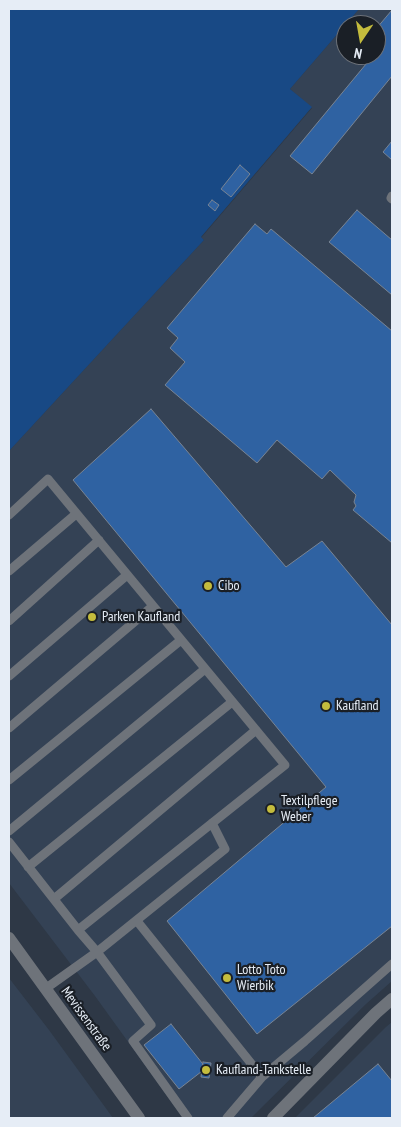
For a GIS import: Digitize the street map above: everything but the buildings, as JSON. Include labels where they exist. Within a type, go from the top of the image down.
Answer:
[{"type":"street","name":"Mevissenstraße","points":[[9,938],[139,1118]]},
{"type":"street","points":[[273,1118],[376,1013],[392,1000]]},
{"type":"lane","points":[[9,515],[48,479],[285,765],[78,930]]},
{"type":"lane","points":[[9,571],[76,514]]},
{"type":"lane","points":[[9,621],[99,540]]},
{"type":"lane","points":[[9,676],[127,575]]},
{"type":"lane","points":[[9,728],[153,606]]},
{"type":"lane","points":[[9,780],[181,640]]},
{"type":"lane","points":[[9,831],[205,669]]},
{"type":"lane","points":[[28,867],[232,702]]},
{"type":"lane","points":[[54,899],[256,730]]},
{"type":"lane","points":[[45,989],[137,921],[225,849],[212,823]]},
{"type":"lane","points":[[9,842],[97,952],[151,1025],[133,1040],[188,1118]]},
{"type":"lane","points":[[137,921],[262,1077]]},
{"type":"lane","points":[[227,1118],[262,1077],[306,1041],[392,964]]},
{"type":"shaded area","points":[[9,9],[359,9],[354,15],[336,15],[336,36],[290,89],[312,107],[201,237],[204,240],[9,451]]},
{"type":"shaded area","points":[[359,9],[392,9],[392,981],[366,1004],[251,1118],[183,1118],[95,996],[9,883],[9,451],[204,240],[201,238],[312,108],[290,89],[336,36],[336,65],[386,65],[386,15],[354,15]]},
{"type":"shaded area","points":[[9,978],[49,1030],[113,1118],[9,1118]]},
{"type":"shaded area","points":[[392,1022],[392,1118],[295,1118],[386,1027]]},
{"type":"place","name":"Cibo","points":[[208,586]]},
{"type":"place","name":"Parken Kaufland","points":[[92,617]]},
{"type":"place","name":"Kaufland","points":[[326,706]]},
{"type":"place","name":"Textilpflege Weber","points":[[271,809]]},
{"type":"place","name":"Lotto Toto Wierbik","points":[[227,978]]},
{"type":"place","name":"Kaufland-Tankstelle","points":[[206,1070]]}]
